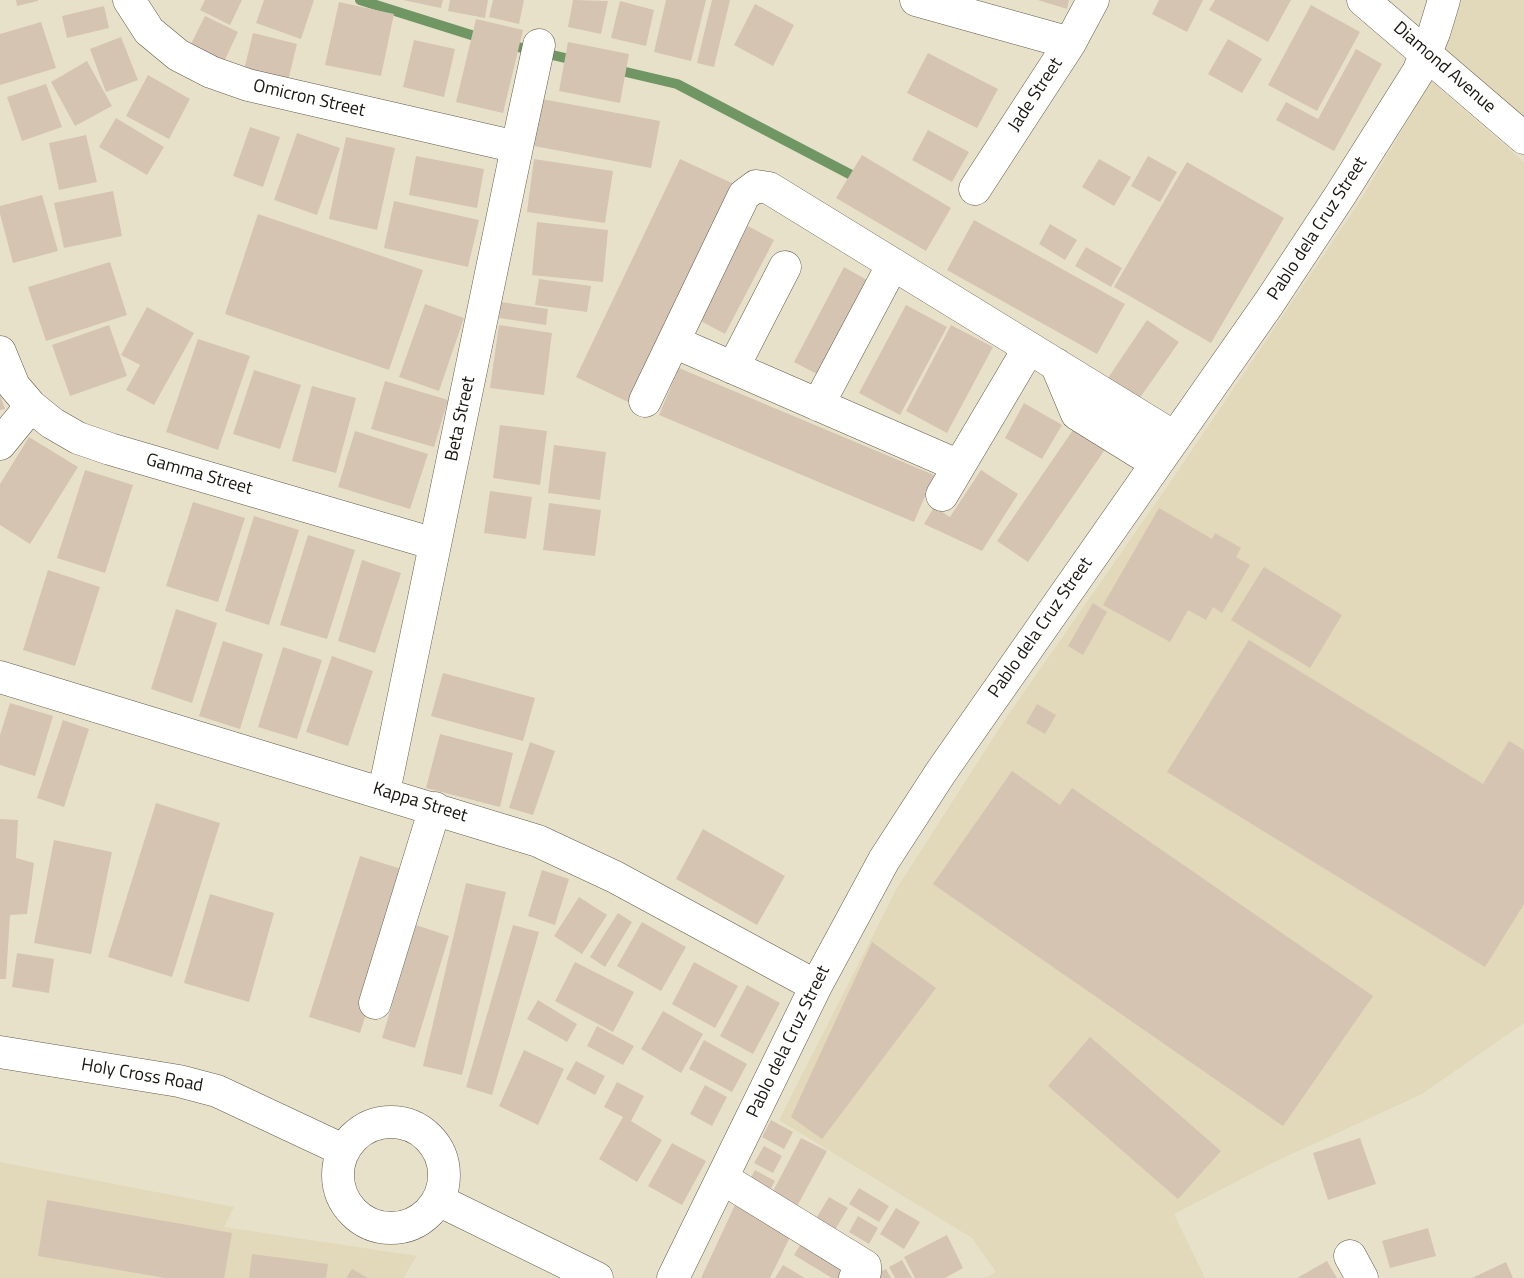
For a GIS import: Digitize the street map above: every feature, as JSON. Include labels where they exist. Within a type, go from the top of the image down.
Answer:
[{"type":"street","name":"Omicron Street","points":[[129,0],[148,31],[178,55],[211,72],[248,85],[517,147]]},
{"type":"street","points":[[916,0],[1071,43]]},
{"type":"street","name":"Jade Street","points":[[975,189],[1071,43],[1093,0]]},
{"type":"street","name":"Diamond Avenue","points":[[1363,0],[1524,138]]},
{"type":"street","name":"Pablo dela Cruz Street","points":[[673,1278],[816,986],[884,860],[941,772],[1269,303],[1341,194],[1408,90],[1426,52],[1444,0]]},
{"type":"street","name":"Beta Street","points":[[384,792],[539,45]]},
{"type":"street","points":[[645,401],[744,195],[756,186],[769,188],[1174,437]]},
{"type":"street","points":[[818,405],[893,264]]},
{"type":"street","points":[[734,368],[785,267]]},
{"type":"street","points":[[674,342],[959,465]]},
{"type":"street","points":[[942,495],[1029,348]]},
{"type":"street","name":"Gamma Street","points":[[0,352],[14,386],[31,406],[52,423],[78,438],[435,544]]},
{"type":"street","points":[[1056,364],[1077,414],[1156,463]]},
{"type":"street","points":[[0,444],[31,406]]},
{"type":"street","name":"Kappa Street","points":[[0,676],[538,841],[575,858],[816,986]]},
{"type":"street","points":[[375,1003],[435,808]]},
{"type":"street","name":"Holy Cross Road","points":[[0,1052],[179,1081],[217,1091],[343,1150]]},
{"type":"street","points":[[388,1122],[407,1124],[424,1133],[436,1147],[443,1164],[444,1182],[438,1200],[427,1215],[411,1225],[393,1229],[375,1226],[358,1218],[345,1203],[338,1186],[337,1168],[343,1150],[355,1136],[370,1125],[388,1122]]},
{"type":"street","points":[[722,1178],[865,1266],[865,1272],[855,1278]]},
{"type":"street","points":[[438,1200],[597,1278]]},
{"type":"shaded area","points":[[1454,0],[1524,0],[1524,127],[1440,56]]},
{"type":"shaded area","points":[[1431,81],[1524,162],[1524,1023],[1422,1094],[1270,1164],[1174,1214],[1205,1278],[986,1278],[996,1272],[972,1238],[779,1120],[897,888],[1006,718],[1167,487],[1358,204]]},
{"type":"shaded area","points":[[0,1162],[234,1207],[224,1227],[417,1256],[403,1278],[0,1278]]},
{"type":"building","points":[[16,0],[38,0],[38,1],[17,6]]},
{"type":"building","points":[[205,0],[242,0],[230,25],[200,10]]},
{"type":"building","points":[[264,0],[314,0],[301,39],[256,23]]},
{"type":"building","points":[[403,0],[443,0],[441,8]]},
{"type":"building","points":[[450,0],[488,0],[485,18],[448,11]]},
{"type":"building","points":[[493,0],[524,0],[519,24],[489,17]]},
{"type":"building","points":[[573,0],[608,1],[601,34],[568,27]]},
{"type":"building","points":[[666,0],[706,0],[691,61],[654,52]]},
{"type":"building","points":[[712,0],[730,0],[714,67],[697,63]]},
{"type":"building","points":[[1038,0],[1069,0],[1067,9]]},
{"type":"building","points":[[1159,0],[1203,0],[1187,32],[1152,14]]},
{"type":"building","points":[[1215,0],[1291,0],[1268,42],[1209,10]]},
{"type":"building","points":[[620,1],[654,10],[646,46],[611,38]]},
{"type":"building","points":[[339,2],[394,14],[381,76],[325,65]]},
{"type":"building","points":[[755,4],[794,25],[773,66],[734,45]]},
{"type":"building","points":[[1311,5],[1360,32],[1317,111],[1268,85]]},
{"type":"building","points":[[104,6],[109,28],[67,38],[62,16]]},
{"type":"building","points":[[205,16],[238,32],[222,66],[188,50]]},
{"type":"building","points":[[476,19],[523,30],[503,113],[456,102]]},
{"type":"building","points":[[41,22],[56,68],[0,85],[0,34]]},
{"type":"building","points":[[253,33],[297,44],[288,81],[244,70]]},
{"type":"building","points":[[121,37],[138,80],[106,92],[90,49]]},
{"type":"building","points":[[1228,39],[1262,59],[1242,93],[1208,74]]},
{"type":"building","points":[[414,40],[455,49],[444,97],[403,87]]},
{"type":"building","points":[[568,42],[629,54],[620,103],[559,91]]},
{"type":"building","points":[[1356,49],[1382,64],[1334,151],[1276,120],[1286,102],[1318,119]]},
{"type":"building","points":[[928,53],[998,89],[977,128],[907,93]]},
{"type":"building","points":[[87,61],[112,106],[75,126],[51,82]]},
{"type":"building","points":[[148,75],[190,99],[169,139],[126,116]]},
{"type":"building","points":[[46,84],[62,127],[22,141],[7,97]]},
{"type":"building","points":[[542,99],[660,121],[651,168],[534,146]]},
{"type":"building","points":[[116,118],[164,147],[147,175],[99,147]]},
{"type":"building","points":[[250,127],[280,137],[263,187],[233,176]]},
{"type":"building","points":[[928,130],[969,152],[952,182],[912,160]]},
{"type":"building","points":[[297,133],[340,148],[317,215],[274,200]]},
{"type":"building","points":[[86,135],[97,182],[59,190],[49,143]]},
{"type":"building","points":[[346,137],[395,148],[377,230],[329,219]]},
{"type":"building","points":[[862,155],[951,208],[926,251],[836,198]]},
{"type":"building","points":[[416,156],[484,169],[477,208],[409,195]]},
{"type":"building","points":[[1148,156],[1177,172],[1160,202],[1131,186]]},
{"type":"building","points":[[534,159],[613,171],[605,223],[527,212]]},
{"type":"building","points":[[680,159],[734,184],[630,403],[576,377]]},
{"type":"building","points":[[1099,159],[1131,177],[1114,206],[1082,187]]},
{"type":"building","points":[[1187,162],[1284,218],[1211,343],[1114,287]]},
{"type":"building","points":[[113,191],[122,236],[64,248],[54,203]]},
{"type":"building","points":[[42,195],[58,251],[13,263],[0,206]]},
{"type":"building","points":[[394,201],[479,220],[468,267],[384,248]]},
{"type":"building","points":[[258,214],[423,270],[389,370],[225,314]]},
{"type":"building","points":[[974,220],[1125,304],[1097,354],[947,270]]},
{"type":"building","points":[[537,222],[608,230],[603,282],[532,275]]},
{"type":"building","points":[[1050,224],[1077,240],[1065,260],[1039,244]]},
{"type":"building","points":[[748,226],[774,240],[725,334],[699,320]]},
{"type":"building","points":[[1086,247],[1122,268],[1111,287],[1075,266]]},
{"type":"building","points":[[110,262],[127,315],[46,341],[28,287]]},
{"type":"building","points":[[844,267],[867,280],[817,374],[794,362]]},
{"type":"building","points":[[539,279],[591,286],[587,312],[535,305]]},
{"type":"building","points":[[501,302],[548,309],[546,325],[499,318]]},
{"type":"building","points":[[425,304],[464,318],[439,391],[399,377]]},
{"type":"building","points":[[906,305],[947,327],[900,415],[859,393]]},
{"type":"building","points":[[147,307],[194,333],[154,405],[126,390],[140,365],[121,355]]},
{"type":"building","points":[[1147,320],[1179,342],[1137,402],[1106,381]]},
{"type":"building","points":[[109,325],[127,376],[70,396],[52,345]]},
{"type":"building","points":[[499,325],[552,333],[544,395],[490,388]]},
{"type":"building","points":[[951,325],[993,347],[947,433],[906,411]]},
{"type":"building","points":[[198,339],[250,356],[218,450],[166,432]]},
{"type":"building","points":[[679,368],[934,475],[914,522],[659,415]]},
{"type":"building","points":[[254,370],[301,385],[280,449],[233,434]]},
{"type":"building","points":[[385,381],[448,400],[434,447],[371,429]]},
{"type":"building","points":[[312,386],[356,398],[336,473],[292,461]]},
{"type":"building","points":[[0,395],[5,409],[0,410]]},
{"type":"building","points":[[1024,403],[1062,425],[1042,459],[1005,438]]},
{"type":"building","points":[[500,425],[547,431],[540,485],[493,478]]},
{"type":"building","points":[[1075,427],[1106,448],[1028,562],[997,541]]},
{"type":"building","points":[[355,431],[428,454],[410,509],[338,487]]},
{"type":"building","points":[[29,437],[78,467],[30,544],[0,525],[0,484]]},
{"type":"building","points":[[554,445],[606,452],[600,500],[548,493]]},
{"type":"building","points":[[85,470],[133,485],[105,573],[57,558]]},
{"type":"building","points":[[981,470],[1018,494],[982,551],[924,524],[934,507],[950,517]]},
{"type":"building","points":[[490,491],[532,497],[526,539],[484,533]]},
{"type":"building","points":[[193,502],[245,518],[218,602],[166,586]]},
{"type":"building","points":[[549,503],[601,510],[595,556],[543,550]]},
{"type":"building","points":[[1159,508],[1212,539],[1215,533],[1241,548],[1236,557],[1250,565],[1222,613],[1213,607],[1206,620],[1188,610],[1170,642],[1103,605]]},
{"type":"building","points":[[254,516],[299,530],[269,625],[225,611]]},
{"type":"building","points":[[308,535],[355,550],[327,639],[280,625]]},
{"type":"building","points":[[362,560],[401,573],[375,653],[338,641]]},
{"type":"building","points":[[1264,567],[1342,615],[1310,668],[1231,620]]},
{"type":"building","points":[[48,570],[100,587],[75,666],[23,650]]},
{"type":"building","points":[[1093,603],[1107,612],[1083,655],[1068,646]]},
{"type":"building","points":[[176,609],[217,623],[192,703],[151,689]]},
{"type":"building","points":[[1249,640],[1483,784],[1509,741],[1524,750],[1524,904],[1485,967],[1167,772]]},
{"type":"building","points":[[223,641],[263,654],[240,729],[199,716]]},
{"type":"building","points":[[283,647],[322,660],[297,739],[258,727]]},
{"type":"building","points":[[332,656],[373,671],[348,746],[306,732]]},
{"type":"building","points":[[443,673],[535,698],[523,741],[431,716]]},
{"type":"building","points":[[10,703],[53,716],[35,776],[0,765],[0,735]]},
{"type":"building","points":[[1037,704],[1056,715],[1045,734],[1026,723]]},
{"type":"building","points":[[63,720],[89,729],[64,807],[37,798]]},
{"type":"building","points":[[440,734],[513,753],[500,807],[426,788]]},
{"type":"building","points":[[530,742],[555,751],[533,815],[509,808]]},
{"type":"building","points":[[1012,771],[1060,805],[1072,788],[1373,996],[1283,1126],[933,884]]},
{"type":"building","points":[[156,803],[220,823],[172,977],[108,957]]},
{"type":"building","points":[[0,819],[18,820],[16,858],[34,863],[27,914],[10,915],[6,979],[0,979]]},
{"type":"building","points":[[703,829],[785,876],[757,925],[676,879]]},
{"type":"building","points":[[54,840],[112,852],[91,954],[34,943]]},
{"type":"building","points":[[360,856],[411,872],[360,1033],[309,1017]]},
{"type":"building","points":[[542,870],[569,879],[555,925],[528,916]]},
{"type":"building","points":[[466,883],[506,892],[462,1075],[423,1066]]},
{"type":"building","points":[[210,894],[274,913],[249,1002],[184,983]]},
{"type":"building","points":[[579,897],[607,915],[582,954],[554,936]]},
{"type":"building","points":[[618,913],[632,922],[605,967],[590,957]]},
{"type":"building","points":[[642,922],[686,947],[661,991],[617,966]]},
{"type":"building","points":[[416,925],[449,936],[415,1048],[382,1038]]},
{"type":"building","points":[[513,925],[539,932],[492,1095],[466,1087]]},
{"type":"building","points":[[872,942],[936,988],[822,1139],[791,1117]]},
{"type":"building","points":[[17,953],[54,959],[49,993],[12,987]]},
{"type":"building","points":[[575,962],[634,992],[613,1032],[555,1001]]},
{"type":"building","points":[[694,962],[738,986],[715,1028],[672,1004]]},
{"type":"building","points":[[747,985],[780,1003],[753,1054],[720,1036]]},
{"type":"building","points":[[538,1000],[577,1024],[567,1042],[527,1019]]},
{"type":"building","points":[[663,1011],[703,1034],[681,1073],[641,1049]]},
{"type":"building","points":[[597,1026],[634,1046],[623,1065],[587,1046]]},
{"type":"building","points":[[1090,1037],[1221,1151],[1178,1199],[1048,1086]]},
{"type":"building","points":[[704,1040],[747,1064],[732,1092],[689,1069]]},
{"type":"building","points":[[524,1050],[564,1069],[538,1125],[499,1106]]},
{"type":"building","points":[[576,1061],[605,1076],[595,1095],[566,1079]]},
{"type":"building","points":[[617,1082],[644,1096],[631,1121],[662,1140],[637,1182],[599,1159],[623,1117],[604,1107]]},
{"type":"building","points":[[705,1085],[727,1097],[712,1126],[690,1114]]},
{"type":"building","points":[[771,1120],[793,1132],[784,1149],[762,1137]]},
{"type":"building","points":[[801,1138],[827,1151],[796,1208],[771,1195]]},
{"type":"building","points":[[1360,1138],[1376,1184],[1328,1200],[1313,1153]]},
{"type":"building","points":[[672,1143],[706,1161],[682,1205],[648,1186]]},
{"type":"building","points":[[764,1146],[782,1156],[773,1173],[754,1163]]},
{"type":"building","points":[[755,1170],[775,1181],[766,1198],[746,1187]]},
{"type":"building","points":[[859,1188],[889,1206],[879,1222],[849,1204]]},
{"type":"building","points":[[829,1197],[848,1208],[830,1238],[811,1227]]},
{"type":"building","points":[[47,1200],[232,1233],[224,1278],[165,1278],[38,1256]]},
{"type":"building","points":[[735,1205],[792,1233],[770,1278],[701,1278]]},
{"type":"building","points":[[896,1208],[920,1222],[904,1249],[880,1234]]},
{"type":"building","points":[[858,1216],[878,1228],[869,1244],[849,1232]]},
{"type":"building","points":[[1428,1228],[1436,1256],[1390,1268],[1382,1241]]},
{"type":"building","points":[[807,1234],[854,1261],[844,1278],[832,1278],[794,1255]]},
{"type":"building","points":[[947,1235],[963,1268],[945,1278],[915,1278],[904,1257]]},
{"type":"building","points":[[252,1254],[328,1264],[326,1278],[249,1278]]},
{"type":"building","points":[[902,1260],[912,1278],[895,1278],[889,1267]]},
{"type":"building","points":[[1327,1261],[1337,1278],[1297,1278]]},
{"type":"building","points":[[1506,1262],[1513,1278],[1472,1278]]},
{"type":"building","points":[[783,1265],[805,1278],[775,1278]]},
{"type":"building","points":[[352,1269],[368,1278],[346,1278]]},
{"type":"building","points":[[886,1269],[891,1278],[872,1278],[871,1276]]},
{"type":"waterway","points":[[360,0],[484,39]]},
{"type":"waterway","points":[[505,44],[578,61]]},
{"type":"waterway","points":[[613,69],[677,84],[861,180]]}]
